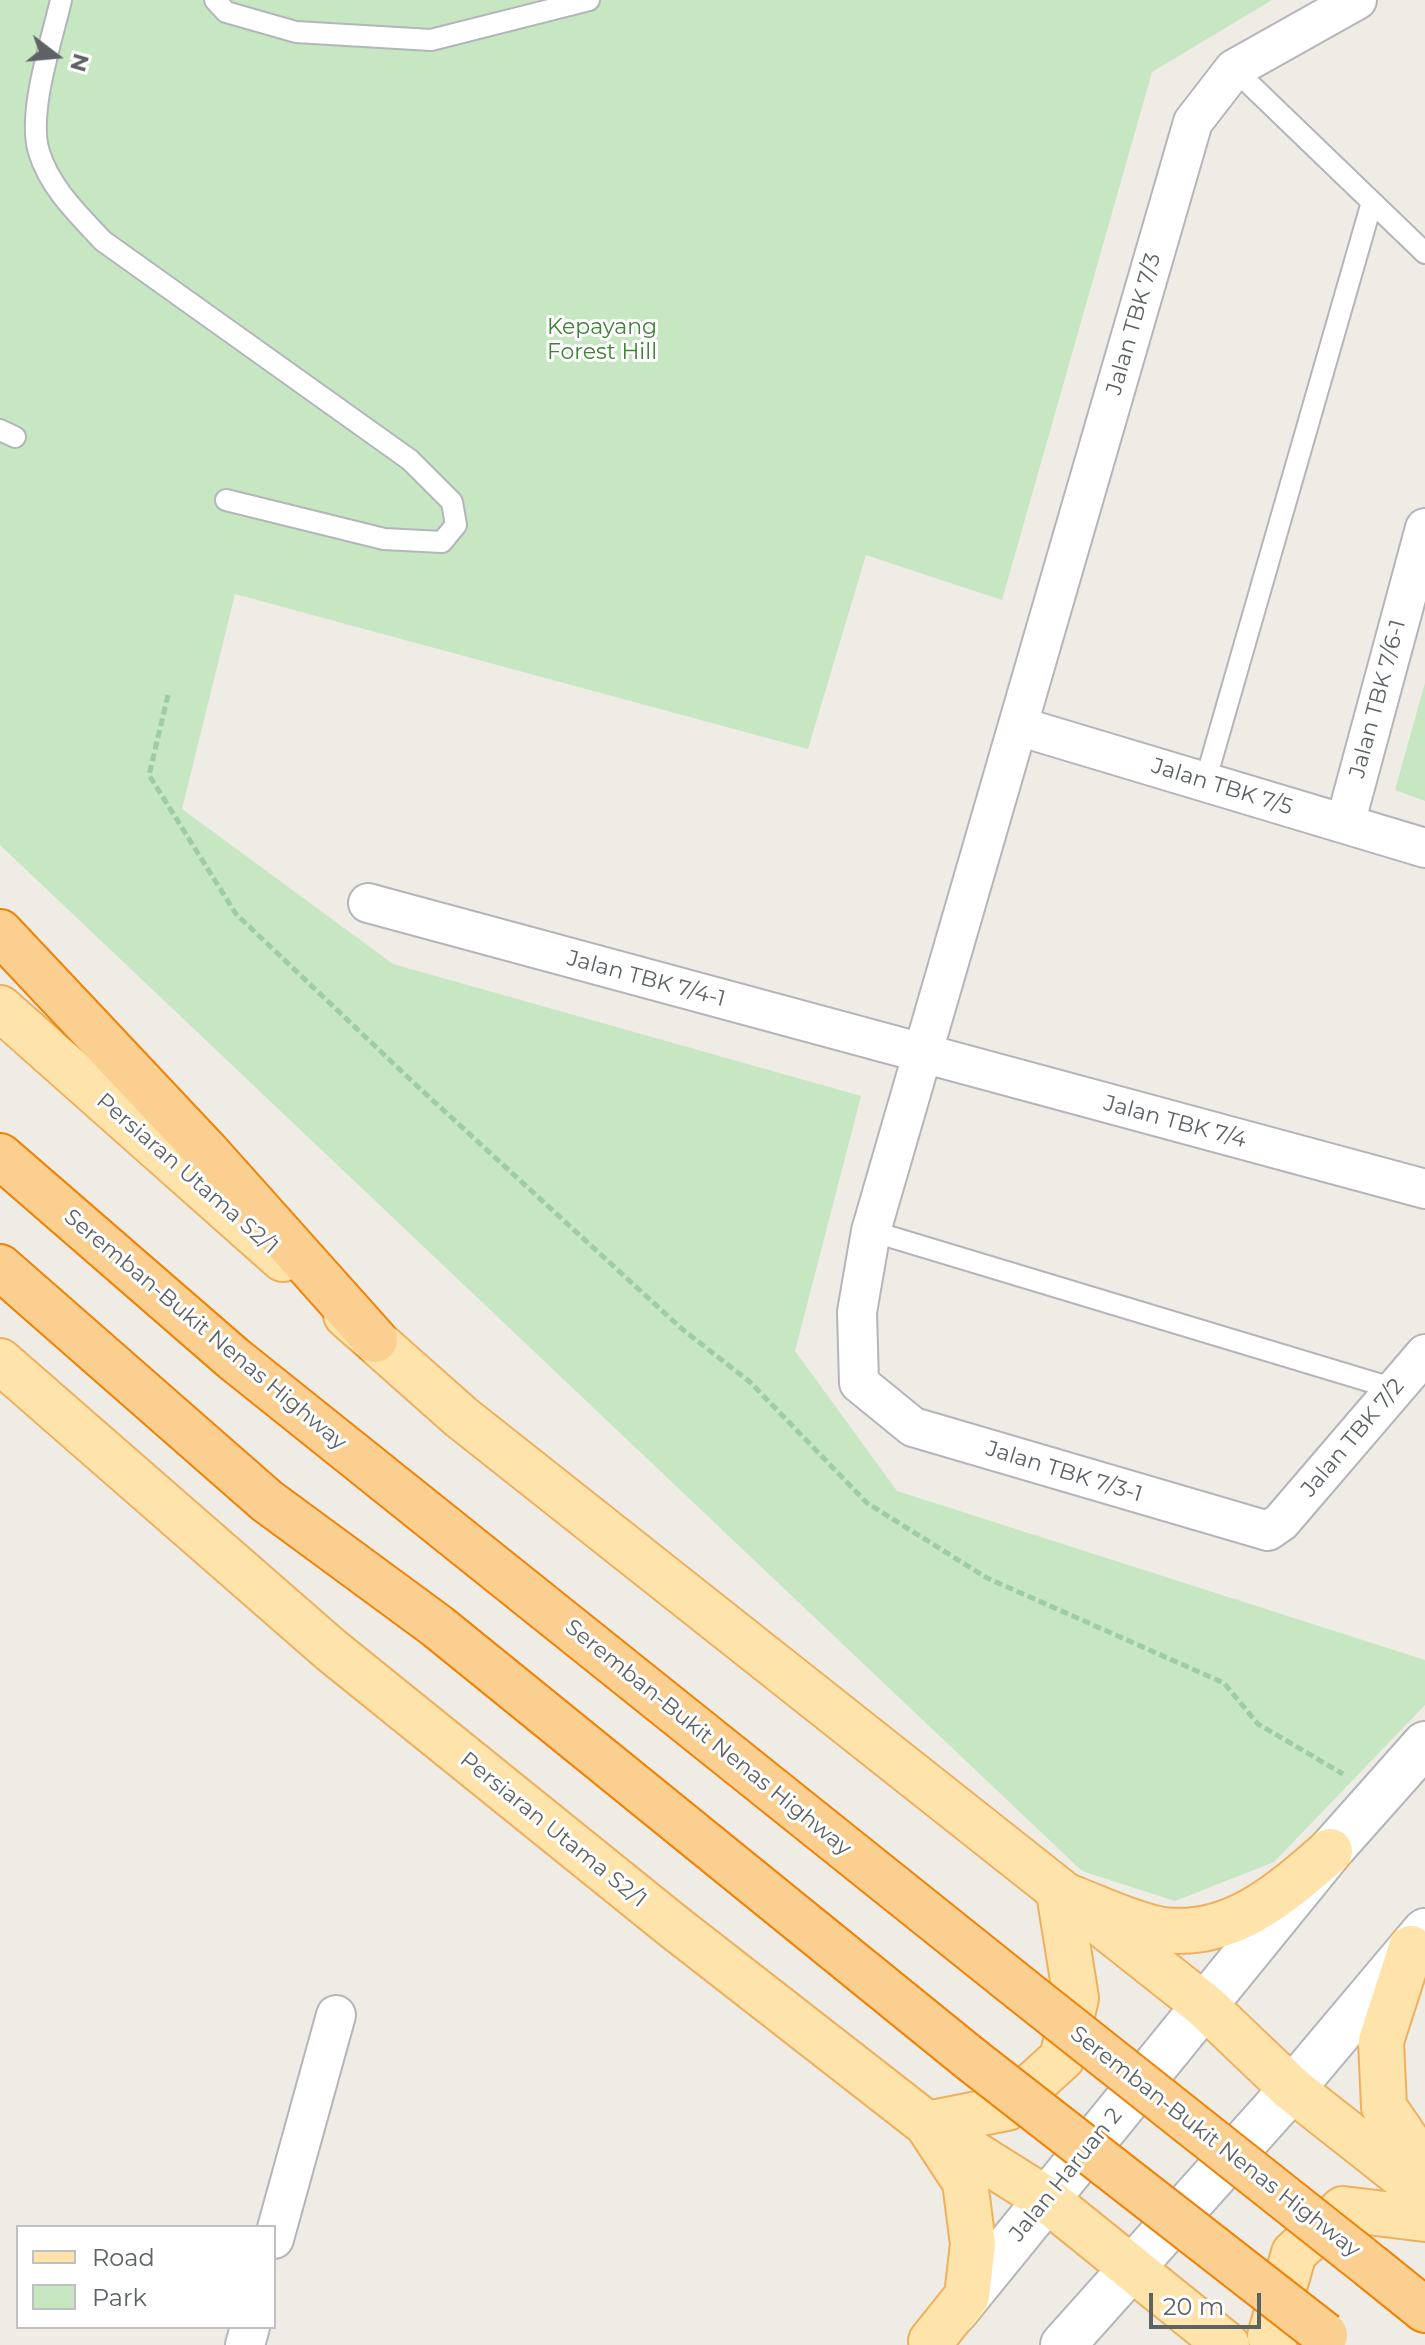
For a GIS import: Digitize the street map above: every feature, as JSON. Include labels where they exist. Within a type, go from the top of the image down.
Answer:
[{"type":"highway","points":[[0,932],[197,1141],[375,1340]]},
{"type":"highway","name":"Seremban-Bukit Nenas Highway","points":[[0,1156],[234,1359],[1425,2310]]},
{"type":"highway","points":[[0,1267],[267,1501],[437,1626],[972,2060],[1331,2340]]},
{"type":"main road","name":"Persiaran Utama S2/1","points":[[0,1008],[461,1417],[1205,2006],[1292,2089],[1425,2194]]},
{"type":"main road","name":"Persiaran Utama S2/1","points":[[0,1361],[331,1650],[673,1926],[927,2124],[1046,2199],[1227,2345]]},
{"type":"main road","name":"Jalan Haruan 2","points":[[930,2343],[1330,1851],[1425,1744]]},
{"type":"main road","points":[[930,2343],[967,2296],[973,2244],[965,2182],[927,2124],[1007,2108],[1062,2058],[1076,1998],[1059,1893],[1163,1930],[1219,1927],[1274,1900],[1330,1851]]},
{"type":"main road","points":[[1063,2345],[1292,2089],[1418,1939]]},
{"type":"main road","points":[[1418,1939],[1381,2041],[1384,2107],[1425,2167]]},
{"type":"main road","points":[[1274,2345],[1270,2336],[1294,2253],[1343,2209],[1425,2219]]},
{"type":"street","name":"Jalan TBK 7/3","points":[[859,1383],[857,1312],[871,1231],[1193,122],[1234,69],[1357,0]]},
{"type":"street","name":"Jalan TBK 7/6-1","points":[[1345,824],[1425,528]]},
{"type":"street","name":"Jalan TBK 7/5","points":[[1018,726],[1425,848]]},
{"type":"street","name":"Jalan TBK 7/4-1","points":[[368,903],[924,1055]]},
{"type":"street","name":"Jalan TBK 7/4","points":[[924,1055],[1425,1189]]},
{"type":"street","name":"Jalan TBK 7/2","points":[[1281,1522],[1425,1354]]},
{"type":"street","name":"Jalan TBK 7/3-1","points":[[859,1383],[913,1427],[1249,1527],[1268,1531],[1281,1522]]},
{"type":"street","points":[[276,2232],[336,2015]]},
{"type":"lane","points":[[61,0],[36,128],[39,150],[66,202],[103,241],[410,460],[452,502],[456,525],[442,542],[384,539],[226,500]]},
{"type":"lane","points":[[215,0],[226,12],[296,32],[416,40],[431,40],[589,0]]},
{"type":"lane","points":[[1234,69],[1425,253]]},
{"type":"lane","points":[[1205,782],[1372,202]]},
{"type":"lane","points":[[871,1231],[1395,1389]]},
{"type":"path","points":[[168,695],[149,775],[236,914],[404,1074],[682,1329],[750,1382],[867,1503],[987,1578],[1224,1683],[1258,1724],[1317,1761],[1380,1793]]},
{"type":"green space","name":"Kepayang Forest Hill","points":[[0,0],[1272,0],[1152,72],[1002,600],[866,555],[808,749],[235,594],[182,809],[393,964],[861,1096],[795,1351],[897,1491],[1425,1660],[1425,1705],[1274,1862],[1175,1901],[1082,1871],[0,845]]},
{"type":"green space","points":[[1425,683],[1425,801],[1395,790]]}]
